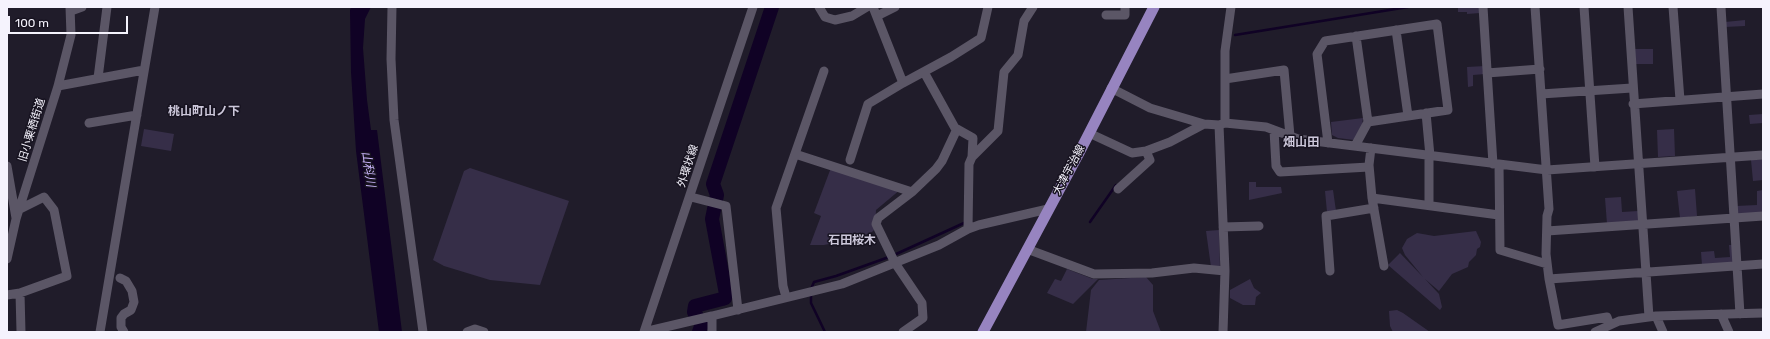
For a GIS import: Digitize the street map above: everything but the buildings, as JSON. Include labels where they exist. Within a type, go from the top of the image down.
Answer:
[{"type":"main road","name":"大津宇治線","points":[[983,332],[1154,7]]},
{"type":"street","points":[[70,9],[82,7]]},
{"type":"street","points":[[98,78],[107,7]]},
{"type":"street","points":[[100,332],[155,7]]},
{"type":"street","points":[[392,7],[391,59],[394,120],[423,332]]},
{"type":"street","name":"外環状線","points":[[644,332],[691,197],[753,7]]},
{"type":"street","points":[[819,7],[825,17],[835,20],[852,16],[867,7]]},
{"type":"street","points":[[895,7],[875,11],[903,83]]},
{"type":"street","points":[[850,160],[868,104],[981,38],[988,7]]},
{"type":"street","points":[[968,229],[969,164],[972,157],[998,131],[1004,72],[1018,55],[1024,21],[1032,7]]},
{"type":"street","points":[[1106,15],[1125,15],[1125,7]]},
{"type":"street","points":[[1223,332],[1225,271],[1222,124],[1225,51],[1231,7]]},
{"type":"street","points":[[1483,7],[1487,73],[1496,164],[1500,250],[1547,264]]},
{"type":"street","points":[[1535,7],[1549,209],[1547,216],[1547,264],[1558,325],[1607,317],[1610,325]]},
{"type":"street","points":[[1584,7],[1595,167]]},
{"type":"street","points":[[1628,7],[1633,104],[1645,272],[1652,316],[1663,332]]},
{"type":"street","points":[[1673,7],[1680,100]]},
{"type":"street","points":[[1721,7],[1740,314]]},
{"type":"street","name":"旧小栗栖街道","points":[[7,259],[16,219],[58,86],[71,35],[70,9]]},
{"type":"street","points":[[1328,143],[1317,54],[1324,41],[1437,24],[1448,110],[1368,122]]},
{"type":"street","points":[[1396,30],[1408,116]]},
{"type":"street","points":[[1356,36],[1368,122],[1356,146]]},
{"type":"street","points":[[1487,73],[1540,69]]},
{"type":"street","points":[[58,86],[144,70]]},
{"type":"street","points":[[1225,79],[1284,70],[1290,136]]},
{"type":"street","points":[[786,297],[783,286],[776,208],[824,72]]},
{"type":"street","points":[[924,72],[955,128],[972,138],[972,157]]},
{"type":"street","points":[[1112,88],[1150,108],[1204,124],[1266,127],[1298,139],[1547,170],[1763,154]]},
{"type":"street","points":[[1542,94],[1632,88]]},
{"type":"street","points":[[1633,104],[1763,94]]},
{"type":"street","points":[[1426,113],[1430,156],[1429,205]]},
{"type":"street","points":[[88,123],[137,114]]},
{"type":"street","points":[[1118,189],[1148,154],[1204,124]]},
{"type":"street","points":[[905,332],[923,318],[922,303],[895,263],[876,224],[878,218],[929,177],[942,161],[957,129]]},
{"type":"street","points":[[1274,130],[1276,166],[1280,172],[1369,167]]},
{"type":"street","points":[[1089,133],[1132,153],[1148,154]]},
{"type":"street","points":[[1371,148],[1369,167],[1372,198],[1384,266]]},
{"type":"street","points":[[795,154],[912,192]]},
{"type":"street","points":[[7,166],[16,219]]},
{"type":"street","points":[[7,295],[20,293],[68,276],[54,210],[44,197],[20,209]]},
{"type":"street","points":[[691,197],[726,206],[738,310]]},
{"type":"street","points":[[1372,198],[1499,214]]},
{"type":"street","points":[[1330,271],[1326,216],[1374,208]]},
{"type":"street","points":[[644,332],[842,284],[939,245],[968,229],[999,220],[1048,210]]},
{"type":"street","points":[[1547,231],[1763,216]]},
{"type":"street","points":[[1223,227],[1259,226]]},
{"type":"street","points":[[1026,249],[1094,274],[1152,273],[1194,268],[1225,271]]},
{"type":"street","points":[[1549,279],[1763,264]]},
{"type":"street","points":[[120,278],[126,281],[132,291],[134,302],[131,310],[124,314],[121,318],[121,327],[124,332]]},
{"type":"street","points":[[20,293],[20,332]]},
{"type":"street","points":[[1595,332],[1619,321],[1652,316],[1762,312]]},
{"type":"street","points":[[1721,314],[1729,332]]},
{"type":"street","points":[[708,317],[712,332]]},
{"type":"street","points":[[467,332],[475,329],[484,332]]},
{"type":"shaded area","points":[[1458,7],[1479,7],[1480,13],[1467,14],[1467,12],[1458,12]]},
{"type":"shaded area","points":[[1745,20],[1745,26],[1725,27],[1725,22]]},
{"type":"shaded area","points":[[1634,49],[1653,49],[1653,64],[1635,64]]},
{"type":"shaded area","points":[[1485,66],[1485,74],[1473,75],[1473,86],[1468,87],[1467,67]]},
{"type":"shaded area","points":[[1763,114],[1763,123],[1750,124],[1749,115]]},
{"type":"shaded area","points":[[1363,118],[1362,125],[1354,140],[1338,138],[1332,135],[1331,122]]},
{"type":"shaded area","points":[[144,129],[174,134],[171,151],[141,146]]},
{"type":"shaded area","points":[[1674,129],[1675,156],[1658,157],[1657,130]]},
{"type":"shaded area","points":[[1763,159],[1763,180],[1753,181],[1751,160]]},
{"type":"shaded area","points":[[832,165],[901,189],[876,210],[875,229],[872,232],[858,238],[824,245],[810,245],[821,216],[814,213]]},
{"type":"shaded area","points":[[470,168],[569,201],[540,285],[490,280],[444,266],[433,260],[464,171]]},
{"type":"shaded area","points":[[1249,182],[1256,182],[1256,187],[1281,187],[1282,193],[1249,200]]},
{"type":"shaded area","points":[[1695,189],[1697,216],[1680,218],[1677,191]]},
{"type":"shaded area","points":[[1333,190],[1336,211],[1327,212],[1325,191]]},
{"type":"shaded area","points":[[1763,190],[1763,213],[1736,214],[1736,206],[1757,205],[1757,191]]},
{"type":"shaded area","points":[[1621,197],[1622,212],[1638,211],[1639,222],[1607,224],[1605,198]]},
{"type":"shaded area","points":[[1219,230],[1220,269],[1211,267],[1206,231]]},
{"type":"shaded area","points":[[1476,231],[1481,242],[1480,247],[1477,249],[1476,255],[1469,262],[1468,267],[1452,274],[1439,291],[1425,279],[1439,294],[1442,307],[1440,310],[1388,265],[1400,253],[1423,277],[1405,255],[1402,248],[1407,239],[1417,233],[1434,236]]},
{"type":"shaded area","points":[[1729,245],[1734,245],[1735,263],[1702,265],[1701,252],[1714,251],[1715,258],[1730,257]]},
{"type":"shaded area","points":[[1067,269],[1093,279],[1098,279],[1073,304],[1047,293],[1055,279],[1061,281]]},
{"type":"shaded area","points":[[1146,277],[1153,285],[1153,311],[1161,332],[1086,332],[1091,290],[1099,280]]},
{"type":"shaded area","points":[[1250,279],[1254,288],[1261,293],[1256,297],[1255,305],[1243,305],[1230,298],[1230,290]]},
{"type":"shaded area","points":[[1397,310],[1430,332],[1393,332],[1390,326],[1389,311]]},
{"type":"water","name":"山科川","points":[[351,7],[371,7],[365,19],[363,48],[367,100],[371,130],[377,130],[402,332],[379,332],[356,151],[351,72]]},
{"type":"waterway","points":[[699,332],[702,324],[694,312],[695,306],[725,298],[726,294],[712,219],[717,195],[713,184],[772,7]]},
{"type":"waterway","points":[[1235,35],[1408,7]]},
{"type":"waterway","points":[[1090,222],[1116,185]]},
{"type":"waterway","points":[[894,255],[964,223]]},
{"type":"waterway","points":[[811,289],[814,282],[836,276],[889,257]]},
{"type":"waterway","points":[[811,294],[811,303],[825,332]]},
{"type":"district","name":"桃山町山ノ下","points":[[204,112]]},
{"type":"district","name":"畑山田","points":[[1301,143]]},
{"type":"district","name":"石田桜木","points":[[852,241]]}]
